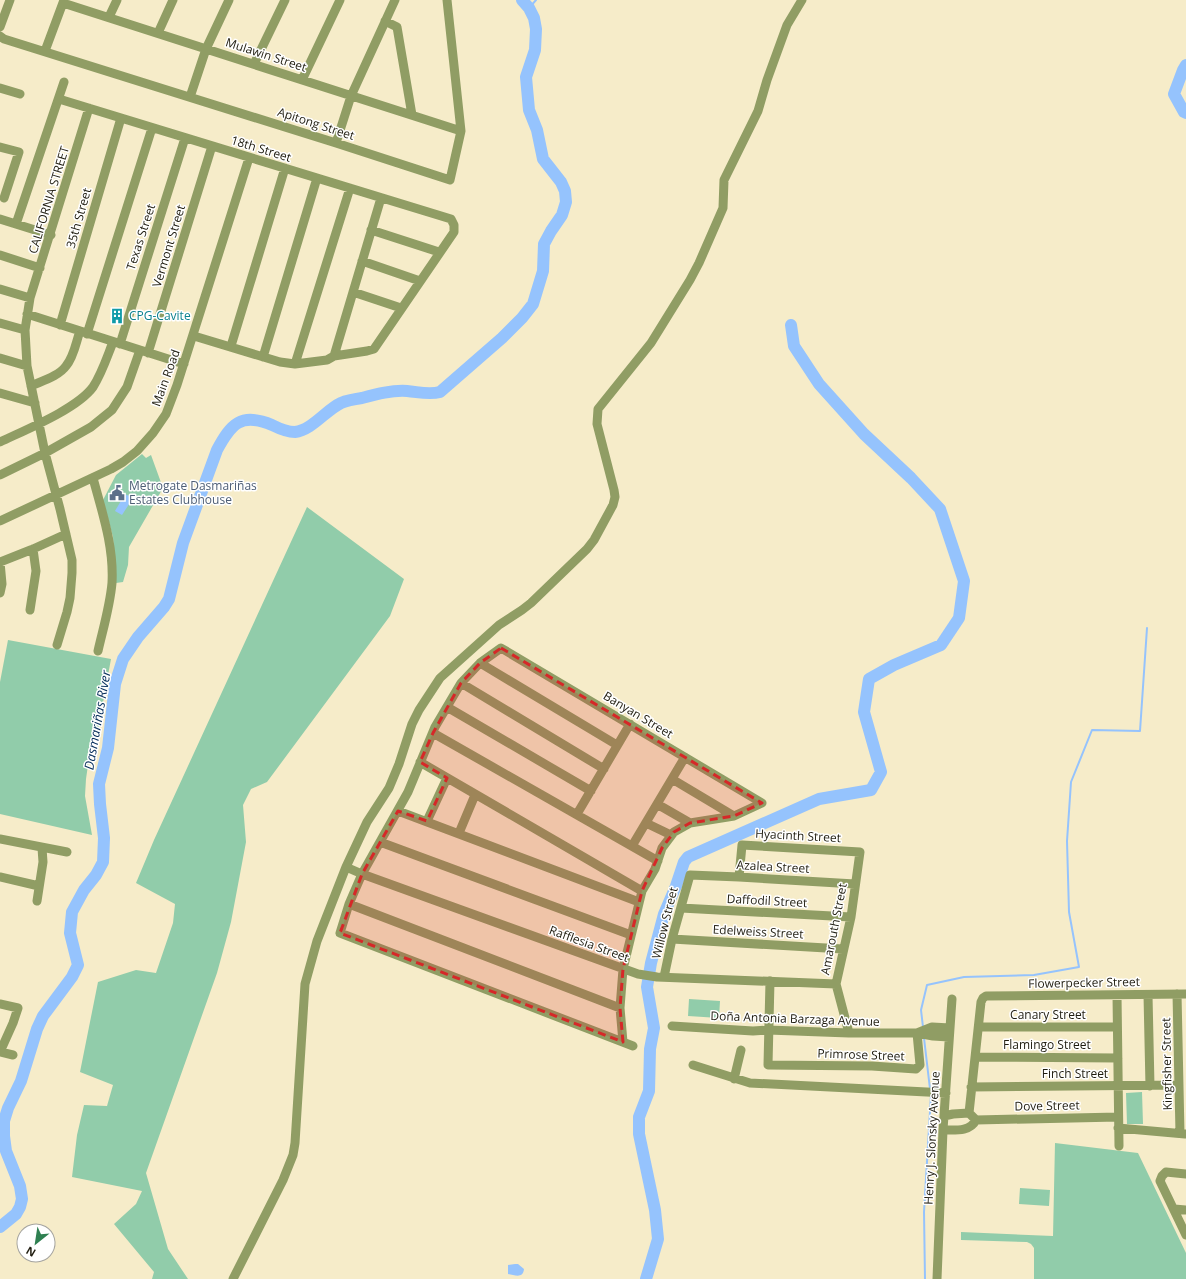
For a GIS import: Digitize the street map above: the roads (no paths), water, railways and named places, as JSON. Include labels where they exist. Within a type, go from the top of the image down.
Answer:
[{"type":"street","points":[[0,27],[10,0]]},
{"type":"street","points":[[109,17],[117,0]]},
{"type":"street","points":[[158,33],[173,0]]},
{"type":"street","points":[[190,97],[206,49],[229,0]]},
{"type":"street","points":[[254,64],[285,0]]},
{"type":"street","points":[[302,80],[340,0]]},
{"type":"street","points":[[336,143],[351,96],[395,0]]},
{"type":"street","name":"Apitong Street","points":[[0,36],[4,39],[450,180],[462,131],[447,0]]},
{"type":"street","points":[[233,1279],[283,1180],[293,1155],[305,984],[317,941],[346,867],[367,822],[389,788],[399,764],[412,724],[419,710],[440,678],[499,625],[531,603],[587,549],[594,540],[613,505],[614,490],[597,424],[598,409],[651,343],[699,263],[723,208],[724,180],[758,111],[767,80],[787,25],[802,0]]},
{"type":"street","points":[[45,51],[64,1]]},
{"type":"street","name":"Mulawin Street","points":[[64,1],[206,49],[462,131]]},
{"type":"street","points":[[385,20],[397,27],[412,115]]},
{"type":"street","points":[[16,224],[64,82]]},
{"type":"street","points":[[0,88],[20,94]]},
{"type":"street","name":"18th Street","points":[[58,99],[451,219],[454,225],[454,232],[439,252]]},
{"type":"street","name":"CALIFORNIA STREET","points":[[25,330],[30,298],[51,235],[89,108]]},
{"type":"street","name":"35th Street","points":[[60,325],[121,118]]},
{"type":"street","points":[[31,386],[58,373],[66,367],[84,332],[152,128]]},
{"type":"street","name":"Texas Street","points":[[0,442],[68,407],[82,398],[99,378],[116,343],[185,138]]},
{"type":"street","name":"Vermont Street","points":[[0,475],[45,453],[91,427],[112,410],[127,387],[144,352],[212,146]]},
{"type":"street","points":[[0,147],[19,152],[4,183],[4,198]]},
{"type":"street","name":"Main Road","points":[[0,521],[93,478],[123,462],[137,451],[153,433],[166,414],[172,401],[194,336],[249,158]]},
{"type":"street","points":[[231,346],[285,168]]},
{"type":"street","points":[[263,356],[317,178]]},
{"type":"street","points":[[295,364],[350,188]]},
{"type":"street","points":[[334,356],[381,198]]},
{"type":"street","points":[[0,219],[51,235]]},
{"type":"street","points":[[194,336],[280,362],[295,364],[327,360],[334,356],[374,349],[439,252],[371,230]]},
{"type":"street","points":[[0,255],[40,268]]},
{"type":"street","points":[[362,261],[420,281]]},
{"type":"street","points":[[0,289],[30,298]]},
{"type":"street","points":[[353,292],[401,308]]},
{"type":"street","points":[[27,314],[184,364]]},
{"type":"street","points":[[0,323],[25,330],[27,366],[38,423],[72,560],[71,586],[67,612],[57,645]]},
{"type":"street","points":[[0,358],[27,366]]},
{"type":"street","points":[[0,393],[35,403]]},
{"type":"street","points":[[93,478],[107,529],[112,561],[112,584],[110,597],[98,651]]},
{"type":"street","points":[[0,593],[2,584],[0,562],[66,534]]},
{"type":"street","points":[[30,610],[36,571],[33,549]]},
{"type":"street","name":"Banyan Street","points":[[480,663],[502,648],[762,803],[734,816]]},
{"type":"street","points":[[617,745],[480,663],[461,684],[433,733],[408,792],[362,874],[349,904],[340,933],[633,1046]]},
{"type":"street","points":[[461,684],[604,769]]},
{"type":"street","points":[[447,707],[591,791]]},
{"type":"street","points":[[577,814],[630,724]]},
{"type":"street","points":[[433,733],[658,861]]},
{"type":"street","points":[[632,846],[685,757]]},
{"type":"street","points":[[420,762],[642,891]]},
{"type":"street","points":[[428,821],[447,778]]},
{"type":"street","points":[[672,779],[734,816]]},
{"type":"street","points":[[459,834],[475,795]]},
{"type":"street","points":[[657,804],[690,823]]},
{"type":"street","points":[[398,811],[428,821],[639,902]]},
{"type":"street","points":[[623,1042],[620,1008],[623,969],[642,891],[658,861],[662,848],[671,835],[683,826],[690,823],[734,816]]},
{"type":"street","points":[[646,823],[671,835]]},
{"type":"street","points":[[0,839],[67,852]]},
{"type":"street","points":[[380,842],[631,935]]},
{"type":"street","name":"Hyacinth Street","points":[[739,877],[742,845],[860,852]]},
{"type":"street","points":[[37,901],[43,862],[42,848]]},
{"type":"street","name":"Amarouth Street","points":[[849,1033],[836,984],[851,917],[860,852]]},
{"type":"street","name":"Rafflesia Street","points":[[346,867],[638,974],[661,977],[836,984]]},
{"type":"street","name":"Azalea Street","points":[[690,875],[855,884]]},
{"type":"street","name":"Willow Street","points":[[661,977],[690,875]]},
{"type":"street","points":[[0,878],[39,886]]},
{"type":"street","points":[[349,904],[620,1008]]},
{"type":"street","name":"Daffodil Street","points":[[681,908],[851,917]]},
{"type":"street","name":"Edelweiss Street","points":[[672,939],[843,949]]},
{"type":"street","points":[[768,1030],[770,981]]},
{"type":"street","points":[[1148,994],[1150,1086]]},
{"type":"street","name":"Flowerpecker Street","points":[[979,1027],[981,1002],[986,996],[1182,994]]},
{"type":"street","name":"Kingfisher Street","points":[[1182,994],[1179,1086],[1183,1133]]},
{"type":"street","points":[[1117,995],[1119,1146]]},
{"type":"street","name":"Henry J. Slonsky Avenue","points":[[937,1279],[943,1130],[952,998]]},
{"type":"street","points":[[0,1004],[18,1008],[0,1052],[13,1054]]},
{"type":"street","name":"Doña Antonia Barzaga Avenue","points":[[672,1026],[753,1031],[917,1033],[933,1036],[950,1032]]},
{"type":"street","points":[[969,1113],[979,1027]]},
{"type":"street","name":"Canary Street","points":[[979,1027],[1117,1027]]},
{"type":"street","name":"Primrose Street","points":[[768,1030],[768,1065],[872,1066],[916,1069],[920,1065],[917,1033]]},
{"type":"street","points":[[734,1079],[741,1050]]},
{"type":"street","name":"Flamingo Street","points":[[975,1057],[1118,1058]]},
{"type":"street","points":[[693,1065],[750,1083],[946,1093]]},
{"type":"street","name":"Finch Street","points":[[971,1087],[1179,1086]]},
{"type":"street","points":[[944,1116],[969,1113],[976,1120]]},
{"type":"street","name":"Dove Street","points":[[943,1130],[971,1127],[976,1120],[1118,1117]]},
{"type":"street","points":[[1118,1128],[1183,1133]]},
{"type":"street","points":[[1186,1174],[1166,1172],[1160,1181],[1186,1235]]},
{"type":"street","points":[[1174,1209],[1186,1210]]},
{"type":"water","points":[[125,494],[133,498],[122,515],[115,511]]},
{"type":"water","points":[[518,1264],[524,1269],[522,1274],[508,1274],[508,1265]]},
{"type":"waterway","name":"Dasmariñas River","points":[[0,1227],[16,1214],[22,1199],[20,1186],[6,1151],[4,1121],[8,1108],[21,1081],[37,1029],[43,1016],[72,977],[78,965],[70,933],[72,912],[84,890],[96,875],[103,862],[104,838],[99,784],[108,748],[115,684],[123,659],[138,637],[169,599],[183,543],[217,450],[222,441],[232,427],[245,420],[261,421],[283,430],[295,432],[307,428],[335,406],[349,400],[396,391],[428,393],[440,392],[502,338],[522,318],[533,304],[543,271],[544,244],[562,215],[566,202],[565,191],[561,182],[543,159],[537,130],[529,110],[526,77],[535,50],[536,29],[534,18],[529,8],[522,0]]},
{"type":"waterway","points":[[529,8],[536,0]]},
{"type":"waterway","points":[[1186,65],[1174,94],[1186,113]]},
{"type":"waterway","points":[[646,1279],[658,1239],[655,1210],[639,1134],[639,1117],[649,1091],[650,1049],[654,1028],[647,987],[651,963],[664,914],[684,862],[688,857],[819,799],[871,790],[881,772],[864,712],[869,679],[894,665],[941,645],[959,618],[964,581],[940,509],[911,478],[864,434],[819,384],[794,346],[791,325]]},
{"type":"waterway","points":[[923,1027],[921,1010],[927,985],[964,977],[1034,975],[1079,967],[1069,912],[1067,841],[1071,782],[1092,730],[1140,731],[1147,628]]},
{"type":"waterway","points":[[924,1038],[930,1089]]},
{"type":"waterway","points":[[925,1279],[924,1212],[931,1095]]},
{"type":"place","name":"CPG-Cavite","points":[[117,316]]},
{"type":"place","name":"Metrogate Dasmariñas Estates Clubhouse","points":[[117,493]]}]
